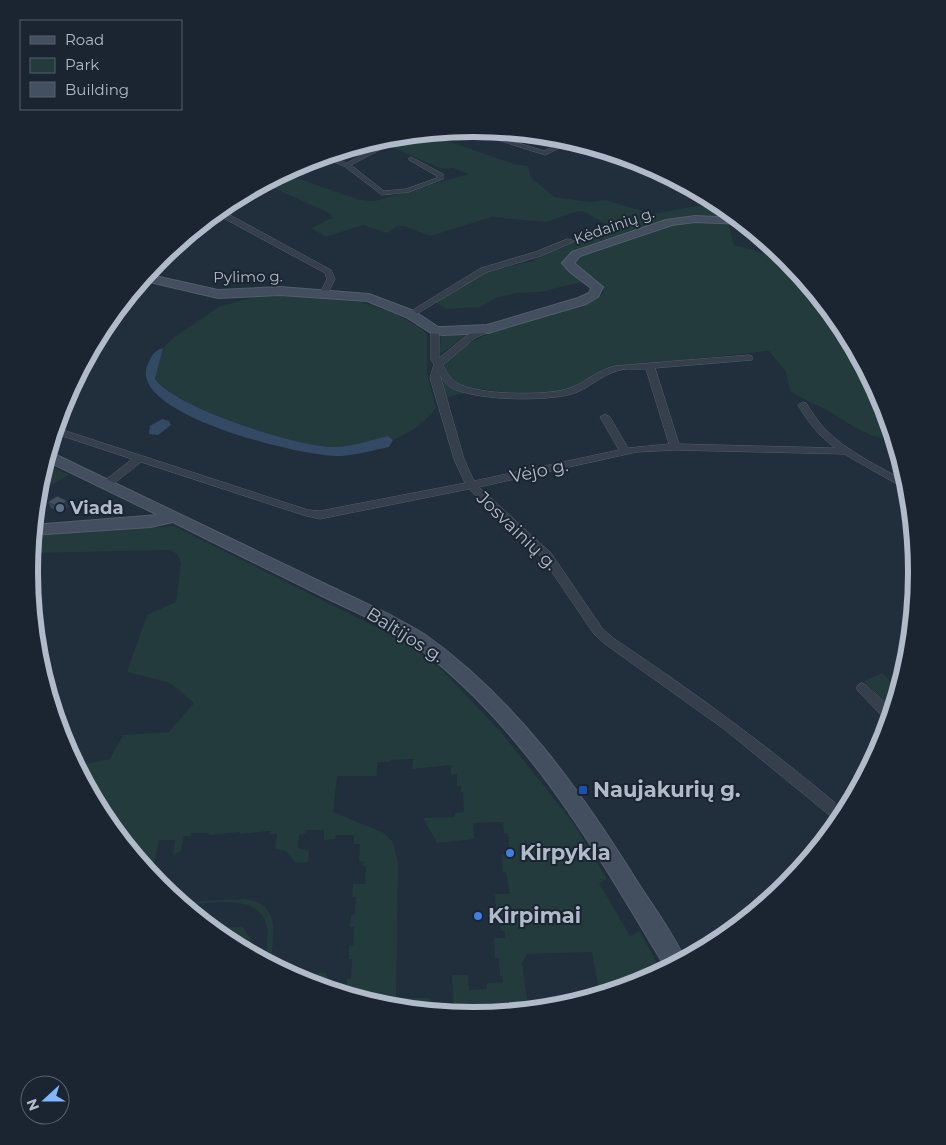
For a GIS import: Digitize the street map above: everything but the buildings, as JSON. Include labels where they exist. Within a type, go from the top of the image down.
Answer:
[{"type":"main road","name":"Kėdainių g.","points":[[488,329],[582,301],[594,295],[597,289],[594,284],[574,270],[568,263],[571,257],[576,254],[670,222],[730,221]]},
{"type":"main road","name":"Pylimo g.","points":[[152,279],[218,294],[269,291],[324,293]]},
{"type":"main road","points":[[324,293],[370,298],[410,314],[435,330],[488,329]]},
{"type":"main road","name":"Baltijos g.","points":[[53,458],[382,618],[420,640],[452,665],[505,719],[581,812],[673,960]]},
{"type":"main road","points":[[40,530],[151,522],[174,517]]},
{"type":"street","points":[[495,138],[545,153],[560,146]]},
{"type":"street","points":[[346,165],[382,147]]},
{"type":"street","points":[[333,160],[346,165],[382,193],[407,191],[440,179],[441,175],[411,159]]},
{"type":"street","points":[[224,215],[328,272],[331,279],[324,293]]},
{"type":"street","points":[[410,314],[484,270],[538,254],[571,241]]},
{"type":"street","points":[[488,329],[461,344],[438,364],[448,379],[463,389],[534,397],[580,388],[606,371],[625,367],[749,358]]},
{"type":"street","name":"Josvainių g.","points":[[435,330],[435,360],[438,364],[435,378],[459,459],[470,486],[547,556],[598,631],[609,641],[716,715],[838,810]]},
{"type":"street","points":[[650,366],[675,447]]},
{"type":"street","points":[[803,404],[816,426],[848,451]]},
{"type":"street","points":[[605,417],[625,452]]},
{"type":"street","name":"Vėjo g.","points":[[61,432],[307,513],[320,515],[470,486],[637,449],[675,447],[848,451],[899,482]]},
{"type":"street","points":[[107,484],[140,458]]},
{"type":"street","points":[[862,688],[886,710]]},
{"type":"green space","points":[[440,139],[514,164],[528,166],[531,178],[555,197],[590,202],[606,200],[652,214],[697,206],[709,206],[727,219],[688,217],[568,257],[586,281],[540,292],[516,293],[496,298],[480,307],[446,309],[436,302],[487,271],[533,261],[605,224],[583,211],[578,211],[546,222],[492,217],[430,236],[404,226],[398,226],[387,233],[363,225],[326,237],[311,228],[332,218],[329,213],[273,186],[292,176],[360,200],[375,201],[468,174],[453,168],[442,169],[387,145]]},
{"type":"green space","points":[[685,222],[728,222],[734,245],[754,250],[774,259],[781,265],[819,307],[850,355],[864,380],[887,439],[865,433],[790,391],[786,372],[769,351],[615,367],[584,384],[559,392],[535,396],[482,389],[445,398],[442,379],[444,367],[453,355],[469,344],[489,333],[512,324],[596,300],[604,293],[597,280],[574,265],[575,259],[664,226]]},
{"type":"green space","points":[[287,296],[361,302],[396,314],[422,329],[427,335],[427,374],[436,408],[417,427],[393,440],[388,436],[336,447],[319,446],[268,434],[212,414],[167,390],[155,379],[163,348],[173,338],[220,306],[255,297]]},
{"type":"green space","points":[[441,333],[469,334],[442,353],[440,352]]},
{"type":"green space","points":[[51,466],[69,475],[46,488]]},
{"type":"green space","points":[[174,526],[400,639],[441,669],[500,731],[572,821],[607,879],[599,883],[630,936],[640,931],[659,966],[599,989],[592,952],[527,954],[522,963],[528,1004],[501,1007],[454,1007],[452,975],[468,975],[469,990],[487,989],[487,983],[503,982],[502,976],[500,976],[499,958],[495,958],[494,938],[505,938],[505,931],[501,931],[500,914],[496,914],[495,894],[510,894],[506,872],[503,872],[502,855],[512,854],[512,848],[509,848],[508,834],[504,833],[503,822],[473,823],[474,839],[437,843],[423,818],[455,817],[455,813],[464,812],[463,792],[461,792],[461,786],[457,786],[457,774],[451,774],[451,765],[412,769],[413,759],[391,760],[390,762],[377,762],[377,775],[374,776],[337,776],[333,812],[384,833],[393,842],[398,862],[396,998],[429,998],[434,1003],[434,1006],[388,1000],[338,986],[347,986],[347,979],[351,979],[352,959],[349,959],[349,946],[353,946],[354,927],[350,927],[351,915],[355,914],[356,897],[352,897],[353,884],[365,884],[366,866],[363,866],[363,861],[359,861],[360,844],[354,844],[354,835],[336,835],[335,839],[324,840],[324,830],[306,830],[305,834],[299,834],[298,848],[309,851],[308,862],[296,863],[286,851],[275,849],[277,834],[270,834],[270,831],[209,835],[209,833],[191,833],[191,836],[184,836],[181,851],[173,855],[175,840],[159,840],[153,868],[127,838],[82,765],[110,759],[123,735],[169,732],[194,703],[170,683],[127,672],[147,615],[176,602],[181,563],[177,554],[170,550],[38,553],[39,536]]},
{"type":"green space","points":[[882,673],[894,684],[888,704],[864,681]]},
{"type":"green space","points":[[245,899],[257,902],[265,908],[273,924],[271,958],[266,956],[267,927],[262,916],[254,908],[232,902],[191,904],[188,902]]},
{"type":"green space","points":[[242,927],[248,933],[252,948],[231,935],[221,928]]},
{"type":"green space","points":[[326,972],[327,983],[305,975]]},
{"type":"water","points":[[163,348],[155,379],[167,390],[212,414],[268,434],[319,446],[336,447],[388,436],[393,440],[389,447],[359,454],[341,456],[322,455],[258,441],[189,416],[163,400],[148,382],[149,361],[156,352]]},
{"type":"water","points":[[162,419],[169,421],[171,425],[158,435],[149,434],[150,426]]},
{"type":"place","name":"Viada","points":[[60,508]]},
{"type":"place","name":"Naujakurių g.","points":[[583,790]]},
{"type":"place","name":"Kirpykla","points":[[510,853]]},
{"type":"place","name":"Kirpimai","points":[[478,916]]}]
